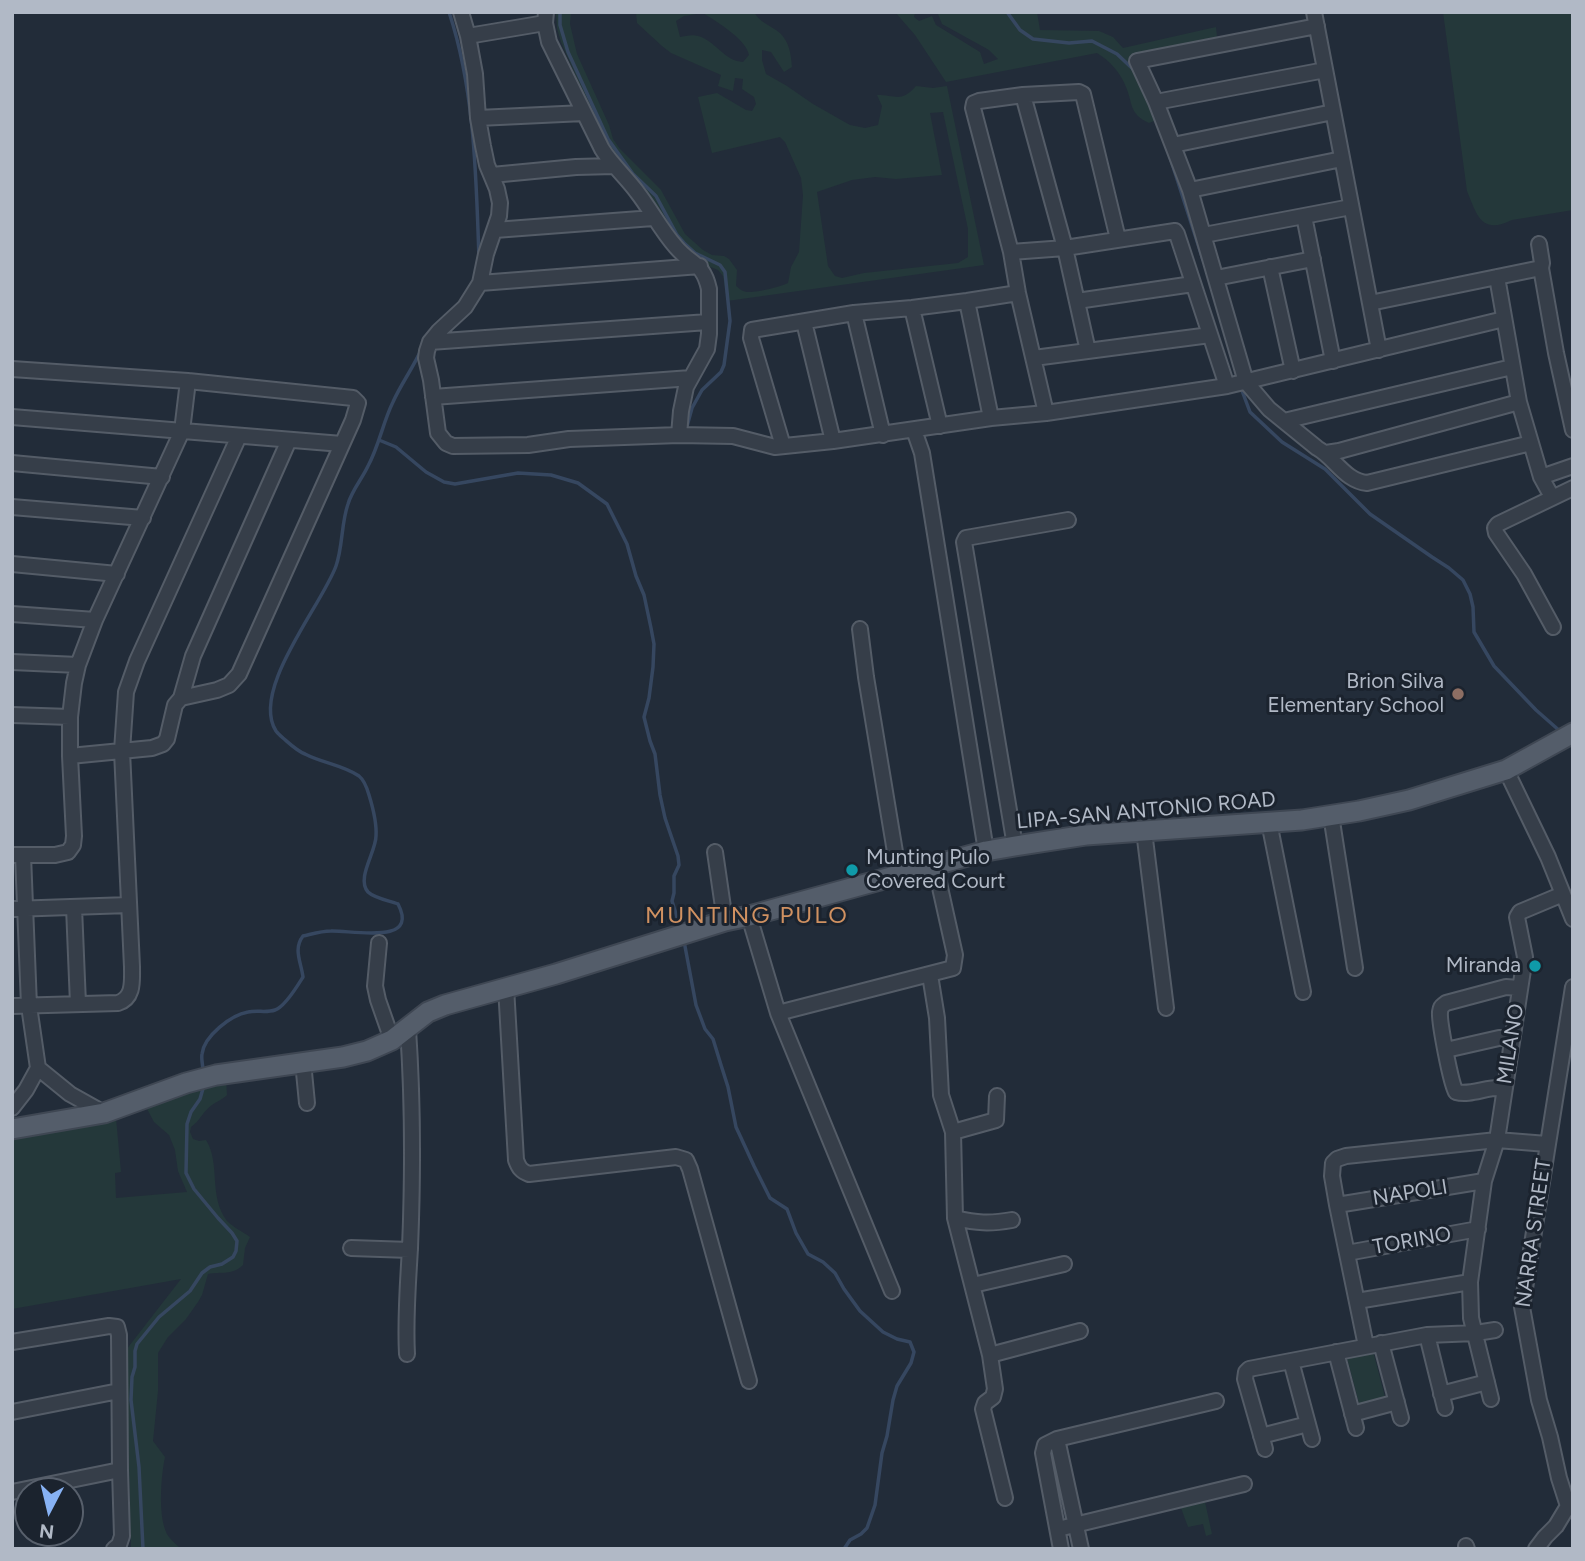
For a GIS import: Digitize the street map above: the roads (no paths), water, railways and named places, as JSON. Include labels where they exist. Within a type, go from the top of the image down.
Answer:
[{"type":"main road","name":"LIPA-SAN ANTONIO ROAD","points":[[12,1129],[104,1113],[216,1075],[355,1055],[379,1047],[400,1035],[436,1008],[726,921],[986,851],[1086,835],[1302,820],[1409,800],[1506,770],[1566,737]]},
{"type":"street","points":[[461,12],[475,74],[478,118],[485,155],[500,203],[499,216],[486,254],[480,283],[465,307],[430,342],[426,358],[438,433],[446,443],[453,446],[528,445],[569,439],[679,435],[733,436],[775,447],[883,435],[991,418],[1046,414],[1237,384],[1504,319]]},
{"type":"street","points":[[468,36],[545,18],[549,41],[602,149],[676,248],[700,266],[709,289],[709,334],[707,349],[686,387],[679,435]]},
{"type":"street","points":[[1237,384],[1216,278],[1204,235],[1173,145],[1137,61],[1315,19],[1379,350]]},
{"type":"street","points":[[1156,102],[1325,70]]},
{"type":"street","points":[[1046,414],[1011,252],[973,105],[979,101],[1023,95],[1079,92],[1084,95],[1118,239]]},
{"type":"street","points":[[1023,95],[1065,248],[1088,351]]},
{"type":"street","points":[[1173,145],[1333,112]]},
{"type":"street","points":[[478,118],[584,113]]},
{"type":"street","points":[[1190,190],[1342,159]]},
{"type":"street","points":[[492,175],[614,166]]},
{"type":"street","points":[[1204,235],[1351,206]]},
{"type":"street","points":[[1304,216],[1333,361]]},
{"type":"street","points":[[495,230],[653,218]]},
{"type":"street","points":[[1011,252],[1065,248],[1175,231],[1210,335],[1237,384],[1326,453],[1350,477],[1360,482],[1367,483],[1531,443]]},
{"type":"street","points":[[1539,244],[1556,353],[1573,430]]},
{"type":"street","points":[[1216,278],[1312,258]]},
{"type":"street","points":[[480,283],[700,266]]},
{"type":"street","points":[[1270,267],[1293,370]]},
{"type":"street","points":[[1370,303],[1541,268]]},
{"type":"street","points":[[1497,277],[1519,402],[1541,477],[1552,497]]},
{"type":"street","points":[[1077,301],[1193,284]]},
{"type":"street","points":[[783,446],[751,338],[752,330],[854,313],[1018,293]]},
{"type":"street","points":[[967,301],[991,418]]},
{"type":"street","points":[[912,308],[940,426]]},
{"type":"street","points":[[854,313],[883,435]]},
{"type":"street","points":[[430,342],[708,321]]},
{"type":"street","points":[[804,322],[833,441]]},
{"type":"street","points":[[1034,358],[1210,335]]},
{"type":"street","points":[[1284,421],[1512,367]]},
{"type":"street","points":[[12,369],[188,381],[353,398],[358,403],[357,411],[239,674],[229,685],[217,690],[181,698]]},
{"type":"street","points":[[433,397],[691,378]]},
{"type":"street","points":[[12,1108],[38,1068],[19,956],[18,855],[55,855],[68,852],[73,845],[70,717],[78,665],[95,621],[182,430],[188,381]]},
{"type":"street","points":[[1326,453],[1519,402]]},
{"type":"street","points":[[12,417],[342,444]]},
{"type":"street","points":[[914,430],[922,453],[986,851]]},
{"type":"street","points":[[12,1006],[118,1003],[125,1000],[130,993],[132,982],[122,751],[125,700],[131,677],[239,436]]},
{"type":"street","points":[[70,756],[152,748],[163,744],[167,739],[175,705],[181,698],[193,656],[289,440]]},
{"type":"street","points":[[12,463],[162,477]]},
{"type":"street","points":[[1541,477],[1573,466]]},
{"type":"street","points":[[1553,627],[1495,528],[1498,524],[1573,488]]},
{"type":"street","points":[[12,507],[143,518]]},
{"type":"street","points":[[1016,846],[964,542],[966,538],[1068,520]]},
{"type":"street","points":[[12,564],[117,574]]},
{"type":"street","points":[[12,614],[95,621]]},
{"type":"street","points":[[860,629],[899,876]]},
{"type":"street","points":[[12,662],[78,665]]},
{"type":"street","points":[[12,715],[70,717]]},
{"type":"street","points":[[1506,770],[1548,857],[1573,919]]},
{"type":"street","points":[[1331,815],[1355,968]]},
{"type":"street","points":[[1269,822],[1303,992]]},
{"type":"street","points":[[1144,831],[1166,1008]]},
{"type":"street","points":[[715,852],[726,921]]},
{"type":"street","points":[[778,1013],[953,968],[955,956],[935,865]]},
{"type":"street","name":"MILANO","points":[[1491,1399],[1471,1318],[1470,1282],[1484,1181],[1497,1140],[1525,957],[1517,914],[1563,894]]},
{"type":"street","points":[[18,909],[129,905]]},
{"type":"street","points":[[74,907],[78,1004]]},
{"type":"street","points":[[749,916],[778,1013],[892,1291]]},
{"type":"street","points":[[379,943],[375,986],[378,1000],[400,1035],[412,1115],[410,1250],[405,1325],[407,1354]]},
{"type":"street","points":[[930,975],[937,1018],[941,1095],[953,1132],[955,1217],[990,1355],[995,1389],[993,1397],[985,1403],[984,1409],[1005,1498]]},
{"type":"street","points":[[506,987],[516,1160],[522,1172],[529,1174],[676,1157],[686,1160],[749,1381]]},
{"type":"street","points":[[1504,1088],[1456,1092],[1452,1086],[1441,1008],[1446,1003],[1506,987],[1519,988]]},
{"type":"street","name":"NARRA STREET","points":[[1536,1549],[1556,1526],[1568,1506],[1539,1400],[1522,1316],[1523,1294],[1547,1144],[1567,1062],[1573,987]]},
{"type":"street","points":[[1446,1050],[1499,1038],[1512,1038]]},
{"type":"street","points":[[303,1062],[307,1103]]},
{"type":"street","points":[[38,1068],[70,1094],[104,1113]]},
{"type":"street","points":[[953,1132],[996,1120],[997,1096]]},
{"type":"street","points":[[1366,1346],[1336,1205],[1331,1169],[1333,1163],[1346,1156],[1497,1140],[1547,1144]]},
{"type":"street","name":"NAPOLI","points":[[1336,1205],[1484,1181]]},
{"type":"street","points":[[955,1217],[977,1223],[1012,1220]]},
{"type":"street","name":"TORINO","points":[[1347,1253],[1478,1230]]},
{"type":"street","points":[[351,1248],[410,1250]]},
{"type":"street","points":[[973,1285],[1064,1264]]},
{"type":"street","points":[[1357,1301],[1470,1282]]},
{"type":"street","points":[[12,1342],[109,1326],[117,1327],[122,1536],[119,1545],[114,1549]]},
{"type":"street","points":[[1308,1424],[1263,1443],[1245,1378],[1246,1372],[1249,1369],[1427,1335],[1495,1330]]},
{"type":"street","points":[[990,1355],[1080,1331]]},
{"type":"street","points":[[1427,1335],[1443,1401],[1487,1382]]},
{"type":"street","points":[[1381,1343],[1401,1418]]},
{"type":"street","points":[[1336,1352],[1354,1421],[1397,1402]]},
{"type":"street","points":[[1291,1361],[1312,1439]]},
{"type":"street","points":[[12,1412],[119,1391]]},
{"type":"street","points":[[1061,1549],[1043,1453],[1045,1445],[1057,1439],[1216,1401]]},
{"type":"street","points":[[1057,1439],[1081,1549]]},
{"type":"street","points":[[12,1492],[120,1470]]},
{"type":"street","points":[[1058,1530],[1244,1485]]},
{"type":"waterway","points":[[449,12],[464,72],[473,134],[479,258]]},
{"type":"waterway","points":[[560,12],[560,25],[568,52],[608,139],[633,174],[656,196],[684,243],[695,253],[720,265],[725,272],[730,321],[724,365],[721,372],[702,390],[692,408],[686,430]]},
{"type":"waterway","points":[[1007,12],[1020,30],[1033,39],[1069,43],[1092,41],[1117,54],[1134,70]]},
{"type":"waterway","points":[[1168,151],[1203,260]]},
{"type":"waterway","points":[[203,1071],[204,1047],[219,1027],[241,1014],[275,1010],[291,995],[303,977],[298,951],[303,936],[327,931],[380,933],[400,926],[402,917],[398,904],[374,896],[365,886],[365,872],[376,831],[372,805],[362,780],[346,769],[296,749],[276,731],[271,714],[272,693],[280,671],[336,566],[350,499],[372,458],[396,395],[421,350]]},
{"type":"waterway","points":[[1241,388],[1250,412],[1282,442],[1325,469],[1370,514],[1463,580],[1473,607],[1474,632],[1494,666],[1561,732]]},
{"type":"waterway","points":[[379,440],[396,447],[426,472],[444,482],[455,484],[518,473],[551,475],[578,483],[607,504],[627,544],[644,595],[654,644],[649,698],[644,717],[655,754],[665,818],[678,856],[679,865],[674,876],[672,901],[680,927]]},
{"type":"waterway","points":[[684,941],[696,1005],[705,1029],[713,1039],[728,1087],[736,1127],[770,1198],[787,1209],[808,1254],[835,1273],[860,1311],[883,1332],[910,1342],[914,1352],[893,1400],[875,1505],[867,1528],[850,1540],[844,1549]]},
{"type":"waterway","points":[[143,1549],[139,1467],[131,1400],[137,1344],[159,1317],[190,1291],[202,1273],[233,1257],[236,1251],[237,1241],[232,1233],[194,1189],[186,1173],[187,1124],[204,1085]]},
{"type":"place","name":"Brion Silva Elementary School","points":[[1458,694]]},
{"type":"place","name":"Munting Pulo Covered Court","points":[[852,870]]},
{"type":"place","name":"Miranda","points":[[1535,966]]},
{"type":"district","name":"MUNTING PULO","points":[[747,916]]}]
